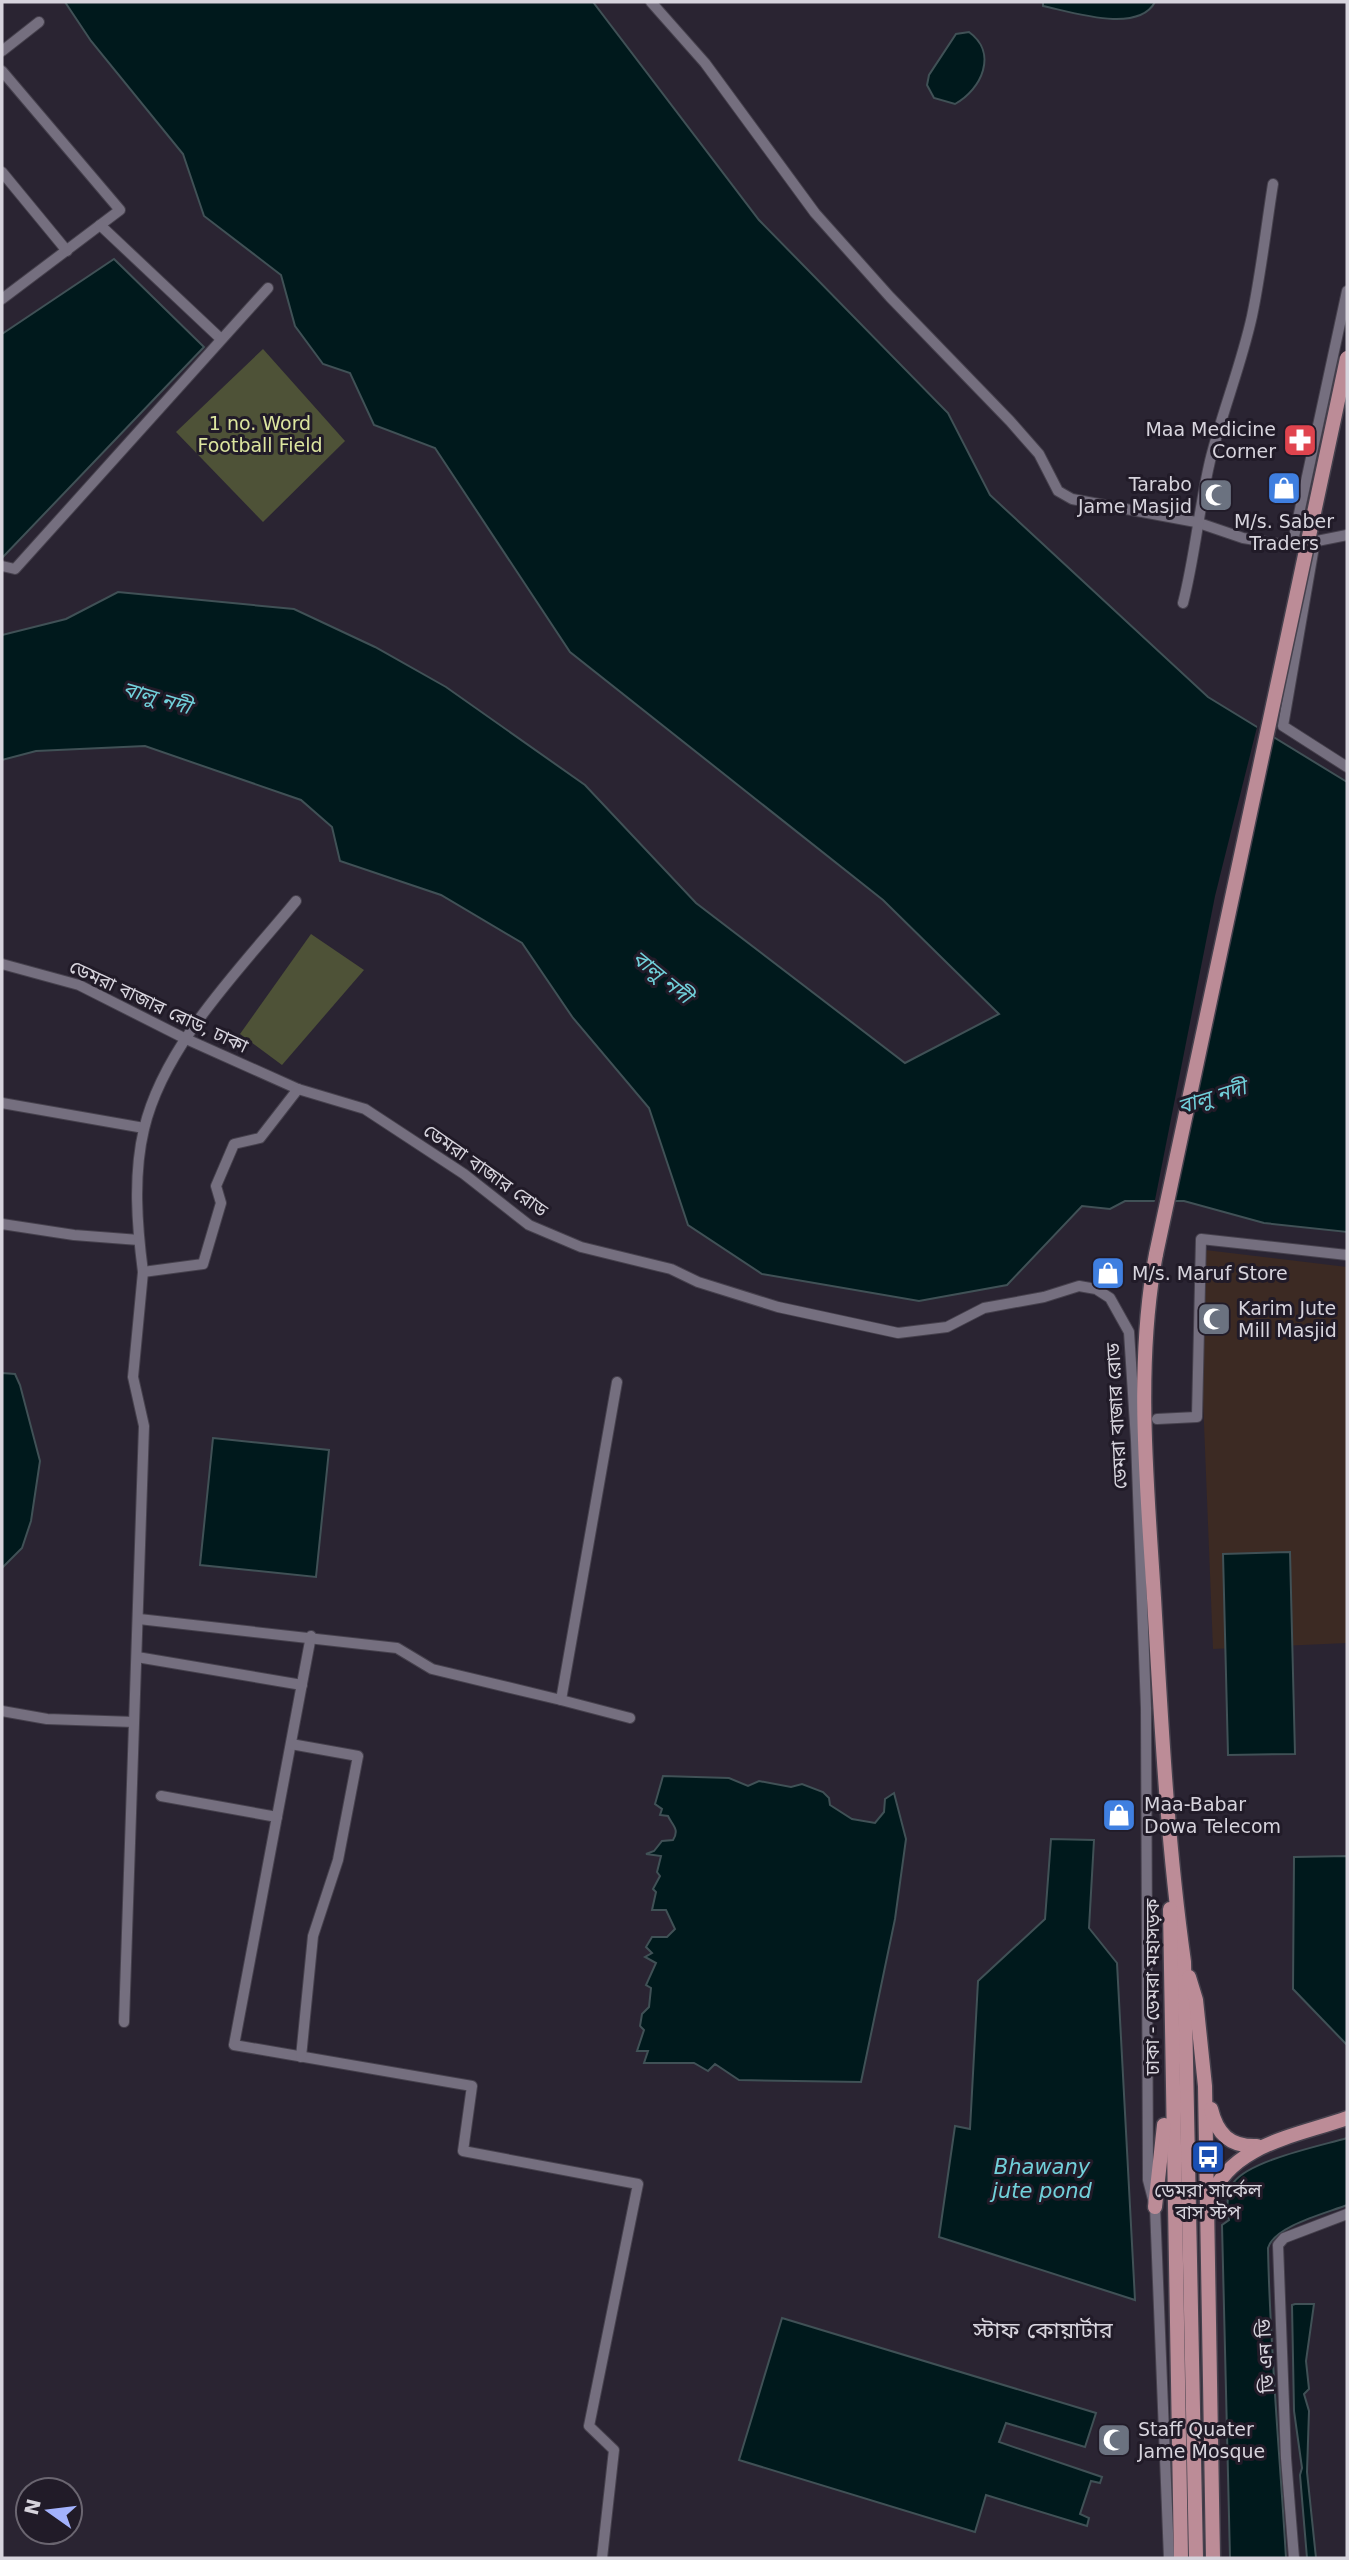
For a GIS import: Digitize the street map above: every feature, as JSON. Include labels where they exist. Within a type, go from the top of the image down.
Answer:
[{"type":"main road","points":[[1172,1883],[1152,1568],[1144,1373],[1145,1324],[1156,1254],[1347,358]]},
{"type":"main road","name":"ঢাকা - ডেমরা মহাসড়ক","points":[[1172,1883],[1184,1962],[1196,2558]]},
{"type":"main road","name":"ঢাকা - ডেমরা মহাসড়ক","points":[[1172,1883],[1169,1919],[1170,2071],[1181,2558]]},
{"type":"main road","points":[[1184,1962],[1196,2000],[1205,2086],[1213,2558]]},
{"type":"main road","points":[[1155,2207],[1170,2071]]},
{"type":"main road","points":[[1205,2086],[1214,2124],[1226,2139],[1246,2147],[1266,2146]]},
{"type":"main road","points":[[1207,2207],[1215,2185],[1230,2165],[1266,2146],[1347,2118]]},
{"type":"street","points":[[651,2],[705,63],[815,213],[890,297],[1039,454],[1058,491],[1072,499],[1196,522],[1243,538],[1292,546],[1347,535]]},
{"type":"street","points":[[2,51],[39,22]]},
{"type":"street","points":[[2,71],[120,210],[2,299]]},
{"type":"street","points":[[2,172],[67,251]]},
{"type":"street","points":[[1183,603],[1194,561],[1196,522],[1222,412],[1252,315],[1273,184]]},
{"type":"street","points":[[100,225],[221,339]]},
{"type":"street","points":[[2,566],[15,569],[268,288]]},
{"type":"street","points":[[1292,546],[1347,291]]},
{"type":"street","points":[[1315,541],[1283,726],[1347,767]]},
{"type":"street","points":[[124,2022],[144,1426],[132,1377],[143,1272],[137,1220],[144,1128],[184,1038],[296,901]]},
{"type":"street","name":"ডেমরা বাজার রোড, ঢাকা","points":[[2,964],[79,985],[184,1038],[298,1089]]},
{"type":"street","points":[[143,1272],[202,1264],[221,1203],[216,1186],[234,1144],[260,1138],[298,1089]]},
{"type":"street","name":"ডেমরা বাজার রোড","points":[[298,1089],[365,1109],[464,1174],[529,1225],[581,1247],[671,1269],[698,1282],[778,1307],[898,1333],[947,1327],[984,1308],[1044,1297],[1079,1286],[1096,1289],[1110,1298],[1129,1332],[1136,1440],[1146,1708],[1148,2180],[1155,2207],[1169,2558]]},
{"type":"street","points":[[2,1103],[144,1128]]},
{"type":"street","points":[[2,1224],[74,1235],[139,1240]]},
{"type":"street","points":[[1157,1419],[1197,1417],[1201,1239],[1347,1255]]},
{"type":"street","points":[[561,1700],[617,1382]]},
{"type":"street","points":[[139,1619],[397,1647],[432,1669],[630,1718]]},
{"type":"street","points":[[311,1636],[234,2045],[472,2086],[463,2151],[638,2184],[589,2426],[614,2450],[602,2558]]},
{"type":"street","points":[[137,1657],[302,1685]]},
{"type":"street","points":[[2,1711],[47,1719],[134,1722]]},
{"type":"street","points":[[290,1744],[358,1756],[338,1860],[313,1936],[301,2057]]},
{"type":"street","points":[[161,1796],[277,1817]]},
{"type":"street","name":"ডি এন ডি","points":[[1294,2558],[1276,2255],[1278,2245],[1284,2238],[1347,2214]]},
{"type":"shaded area","points":[[1197,1249],[1347,1267],[1347,1643],[1213,1649]]},
{"type":"green space","name":"1 no. Word Football Field","points":[[263,349],[345,441],[263,522],[176,432]]},
{"type":"green space","points":[[311,934],[364,970],[282,1065],[240,1034]]},
{"type":"water","name":"বালু নদী","points":[[65,2],[593,2],[759,220],[948,413],[990,495],[1208,697],[1347,782],[1347,1232],[1264,1223],[1184,1201],[1125,1201],[1110,1209],[1082,1206],[1007,1285],[919,1301],[762,1274],[688,1225],[649,1108],[573,1018],[522,943],[441,895],[340,861],[332,827],[301,800],[145,746],[36,751],[2,760],[2,635],[66,619],[118,592],[294,609],[375,647],[446,687],[585,785],[696,903],[905,1063],[999,1014],[883,900],[570,652],[435,448],[374,425],[350,373],[323,364],[295,326],[281,275],[204,216],[183,154],[91,41]]},
{"type":"water","points":[[1043,2],[1155,2],[1146,12],[1120,19],[1070,12],[1043,6]]},
{"type":"water","points":[[969,32],[983,50],[983,70],[979,80],[965,97],[955,104],[934,98],[927,85],[929,75],[956,34]]},
{"type":"water","points":[[114,259],[204,347],[2,558],[2,334]]},
{"type":"water","points":[[2,1373],[15,1374],[20,1385],[40,1461],[31,1521],[22,1548],[2,1568]]},
{"type":"water","points":[[213,1438],[329,1450],[316,1577],[200,1565]]},
{"type":"water","points":[[1290,1552],[1295,1754],[1228,1755],[1223,1554]]},
{"type":"water","points":[[663,1776],[729,1778],[748,1786],[759,1781],[791,1787],[802,1784],[823,1792],[829,1798],[830,1805],[852,1819],[875,1823],[884,1812],[885,1799],[894,1793],[906,1839],[895,1919],[861,2082],[739,2080],[715,2064],[708,2071],[694,2063],[644,2063],[648,2051],[637,2051],[644,2030],[640,2026],[642,2014],[649,2007],[651,1988],[646,1985],[656,1963],[645,1957],[652,1953],[646,1947],[652,1937],[667,1937],[675,1929],[666,1910],[652,1910],[656,1892],[653,1889],[660,1876],[657,1872],[661,1856],[646,1854],[654,1851],[662,1841],[673,1840],[676,1833],[668,1816],[660,1815],[662,1809],[655,1804]]},
{"type":"water","name":"Bhawany jute pond","points":[[1051,1839],[1094,1840],[1089,1928],[1117,1963],[1135,2300],[939,2237],[955,2126],[970,2129],[978,1981],[1045,1919]]},
{"type":"water","points":[[1347,1856],[1347,2045],[1293,1989],[1294,1857]]},
{"type":"water","points":[[1347,2138],[1347,2205],[1290,2227],[1272,2240],[1268,2248],[1286,2558],[1230,2558],[1222,2225],[1229,2220],[1227,2205],[1230,2190],[1234,2182],[1255,2167]]},
{"type":"water","points":[[1314,2304],[1306,2361],[1309,2389],[1304,2394],[1309,2411],[1307,2472],[1316,2558],[1307,2558],[1300,2475],[1302,2468],[1294,2411],[1292,2305]]},
{"type":"water","points":[[782,2318],[1096,2413],[1085,2447],[1006,2423],[999,2442],[1102,2477],[1100,2483],[1091,2481],[1080,2514],[1089,2518],[1087,2526],[986,2495],[975,2532],[739,2460]]},
{"type":"pier","points":[[1258,723],[1272,731],[1170,1205],[1154,1205],[1215,896]]},
{"type":"place","name":"Maa Medicine Corner","points":[[1300,440]]},
{"type":"place","name":"M/s. Saber Traders","points":[[1284,488]]},
{"type":"place","name":"Tarabo Jame Masjid","points":[[1216,495]]},
{"type":"place","name":"M/s. Maruf Store","points":[[1108,1273]]},
{"type":"place","name":"Karim Jute Mill Masjid","points":[[1214,1319]]},
{"type":"place","name":"Maa-Babar Dowa Telecom","points":[[1119,1815]]},
{"type":"place","name":"ডেমরা সার্কেল বাস স্টপ","points":[[1208,2157]]},
{"type":"place","name":"Staff Quater Jame Mosque","points":[[1114,2440]]},
{"type":"district","name":"স্টাফ কোয়ার্টার","points":[[1043,2330]]}]
